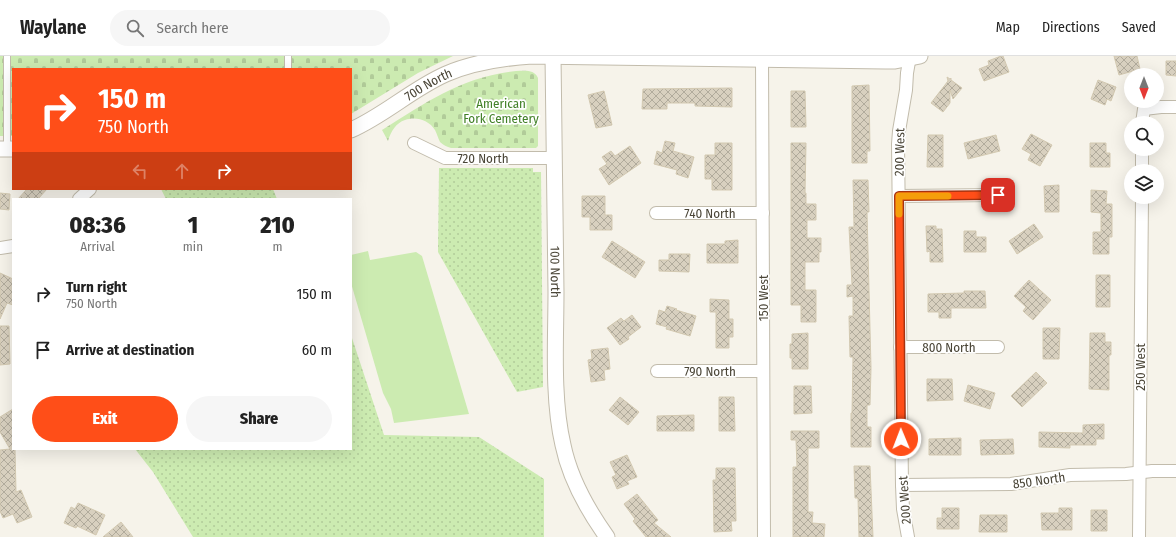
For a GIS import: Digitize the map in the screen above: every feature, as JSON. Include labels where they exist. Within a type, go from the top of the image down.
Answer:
[{"type":"street","name":"700 North","points":[[352,129],[433,81],[461,68],[498,59],[553,56],[895,61],[913,57]]},
{"type":"street","name":"100 North","points":[[553,56],[558,416],[563,445],[576,485],[607,537]]},
{"type":"street","name":"200 West","points":[[908,537],[903,509],[902,485],[899,131],[906,90],[907,73],[913,57]]},
{"type":"street","name":"150 West","points":[[762,60],[764,537]]},
{"type":"street","points":[[1143,116],[1144,109],[1176,107]]},
{"type":"street","name":"720 North","points":[[414,143],[445,158],[555,158]]},
{"type":"street","points":[[80,198],[89,190]]},
{"type":"street","points":[[899,196],[998,195]]},
{"type":"street","name":"250 West","points":[[1139,537],[1142,204]]},
{"type":"street","name":"740 North","points":[[656,213],[763,213]]},
{"type":"street","points":[[0,248],[12,246]]},
{"type":"street","name":"800 North","points":[[900,347],[998,347]]},
{"type":"street","name":"790 North","points":[[657,371],[763,371]]},
{"type":"street","name":"850 North","points":[[902,485],[1011,484],[1070,475],[1176,471]]},
{"type":"lane","points":[[7,56],[7,149]]},
{"type":"lane","points":[[288,56],[288,68]]},
{"type":"green space","points":[[0,56],[453,56],[418,73],[352,113],[352,68],[12,68],[12,136],[0,136]]},
{"type":"green space","name":"American Fork Cemetery","points":[[516,71],[532,72],[538,78],[538,146],[536,148],[451,148],[440,142],[435,130],[426,121],[413,118],[396,125],[388,141],[382,130],[445,92],[478,79]]},
{"type":"green space","points":[[439,168],[533,168],[533,172],[541,172],[543,387],[517,392],[438,252]]},
{"type":"green space","points":[[162,190],[273,190],[277,198],[166,198]]},
{"type":"green space","points":[[368,251],[370,260],[416,252],[422,256],[469,414],[394,423],[391,409],[383,393],[352,286],[352,255]]},
{"type":"green space","points":[[352,338],[384,435],[479,437],[544,479],[544,537],[193,537],[153,472],[136,450],[352,450]]},
{"type":"building","points":[[1003,56],[1009,72],[984,81],[979,69],[989,65],[988,61]]},
{"type":"building","points":[[1114,56],[1137,56],[1140,68],[1124,68],[1124,74],[1119,75]]},
{"type":"building","points":[[1166,61],[1176,61],[1176,76],[1166,75]]},
{"type":"building","points":[[947,77],[950,79],[951,78],[951,80],[962,88],[953,99],[950,90],[950,103],[943,112],[931,103],[948,81]]},
{"type":"building","points":[[1098,80],[1116,87],[1111,101],[1107,99],[1105,105],[1091,99]]},
{"type":"building","points":[[869,85],[870,151],[867,151],[867,163],[852,163],[852,86]]},
{"type":"building","points":[[732,88],[732,107],[695,106],[695,103],[667,103],[667,109],[642,109],[643,89]]},
{"type":"building","points":[[604,91],[612,125],[596,128],[588,95]]},
{"type":"building","points":[[791,91],[805,91],[806,127],[791,127]]},
{"type":"building","points":[[1031,134],[1052,145],[1040,166],[1028,160],[1031,154],[1022,149]]},
{"type":"building","points":[[928,135],[943,135],[943,167],[927,167]]},
{"type":"building","points":[[996,135],[1000,151],[968,159],[964,143]]},
{"type":"building","points":[[665,141],[675,143],[673,151],[694,157],[688,178],[676,174],[677,170],[654,164],[657,151],[662,153]]},
{"type":"building","points":[[715,143],[732,143],[732,190],[712,190],[712,179],[705,179],[705,155],[715,155]]},
{"type":"building","points":[[791,143],[806,143],[806,204],[816,204],[816,220],[807,220],[807,238],[821,238],[819,262],[805,262],[805,290],[816,290],[816,322],[801,322],[801,305],[791,305]]},
{"type":"building","points":[[1090,143],[1106,143],[1106,153],[1110,153],[1110,167],[1090,167]]},
{"type":"building","points":[[630,146],[641,163],[609,185],[599,169],[607,164],[602,157],[611,151],[615,156]]},
{"type":"building","points":[[853,180],[868,180],[869,212],[867,212],[871,368],[870,405],[867,405],[867,427],[871,427],[871,447],[851,447],[853,357],[850,357],[849,316],[853,316],[853,296],[847,297],[847,285],[852,285],[849,227],[854,227]]},
{"type":"building","points":[[1059,185],[1059,212],[1045,212],[1044,186]]},
{"type":"building","points":[[26,190],[46,190],[39,198],[19,198]]},
{"type":"building","points":[[1091,190],[1107,191],[1106,204],[1112,204],[1112,237],[1109,237],[1109,254],[1093,254],[1093,232],[1101,232],[1101,213],[1091,212]]},
{"type":"building","points":[[0,193],[10,194],[9,210],[0,209]]},
{"type":"building","points":[[582,196],[605,196],[605,215],[612,215],[612,230],[590,230],[590,217],[582,217]]},
{"type":"building","points":[[1034,224],[1043,237],[1017,254],[1009,241]]},
{"type":"building","points":[[926,226],[936,226],[936,229],[942,229],[943,262],[930,262],[930,251],[927,252]]},
{"type":"building","points":[[964,231],[976,231],[976,237],[986,237],[986,252],[964,252]]},
{"type":"building","points":[[738,240],[738,263],[707,263],[707,244],[725,244],[725,241]]},
{"type":"building","points":[[612,241],[645,262],[635,278],[602,257]]},
{"type":"building","points":[[669,254],[690,254],[689,272],[659,271],[659,260],[669,260]]},
{"type":"building","points":[[0,273],[12,279],[12,305],[7,303],[0,319]]},
{"type":"building","points":[[1096,275],[1110,275],[1110,307],[1096,307]]},
{"type":"building","points":[[1029,280],[1051,300],[1033,320],[1023,311],[1026,307],[1014,296]]},
{"type":"building","points":[[964,291],[985,291],[986,308],[951,308],[951,318],[939,318],[939,312],[928,312],[928,294],[964,293]]},
{"type":"building","points":[[710,299],[729,300],[729,319],[733,319],[733,337],[729,337],[729,348],[716,348],[716,312],[710,312]]},
{"type":"building","points":[[667,306],[696,316],[690,336],[666,329],[667,327],[656,324],[659,310],[665,312]]},
{"type":"building","points":[[632,315],[641,327],[628,337],[629,339],[620,345],[607,328],[621,318],[624,321]]},
{"type":"building","points":[[0,326],[9,326],[10,364],[0,365]]},
{"type":"building","points":[[1043,328],[1060,328],[1059,359],[1043,359]]},
{"type":"building","points":[[808,333],[808,369],[792,369],[790,344],[792,344],[792,334]]},
{"type":"building","points":[[1090,333],[1105,333],[1105,342],[1111,342],[1111,355],[1109,355],[1109,390],[1089,389]]},
{"type":"building","points":[[608,348],[610,369],[604,370],[605,380],[591,382],[588,360],[592,359],[591,350]]},
{"type":"building","points":[[1036,372],[1047,383],[1022,407],[1011,396]]},
{"type":"building","points":[[927,379],[952,379],[953,400],[927,401]]},
{"type":"building","points":[[968,385],[995,393],[990,409],[964,401]]},
{"type":"building","points":[[794,386],[811,386],[812,413],[794,414]]},
{"type":"building","points":[[620,397],[639,412],[628,425],[609,410]]},
{"type":"building","points":[[719,397],[734,397],[735,431],[719,431]]},
{"type":"building","points":[[12,410],[12,450],[15,450],[16,492],[21,490],[32,517],[17,523],[13,514],[3,518],[0,511],[0,450],[10,449],[0,432],[0,417]]},
{"type":"building","points":[[694,415],[694,431],[657,431],[657,416]]},
{"type":"building","points":[[1104,424],[1104,439],[1096,439],[1096,445],[1070,445],[1070,448],[1039,447],[1039,432],[1083,433],[1083,425]]},
{"type":"building","points":[[791,431],[819,431],[819,448],[808,448],[808,512],[813,512],[812,523],[825,524],[824,537],[793,537],[793,467],[797,467],[796,440],[791,440]]},
{"type":"building","points":[[961,438],[961,455],[929,455],[929,439]]},
{"type":"building","points":[[1013,439],[1014,454],[981,455],[980,440]]},
{"type":"building","points":[[627,455],[637,477],[627,481],[629,484],[617,489],[612,477],[616,475],[610,462]]},
{"type":"building","points":[[854,466],[870,466],[873,537],[859,537],[858,498],[855,498]]},
{"type":"building","points":[[716,468],[735,468],[736,521],[731,521],[732,531],[714,532],[713,480],[716,480]]},
{"type":"building","points":[[637,494],[658,520],[654,523],[671,537],[646,537],[633,521],[635,519],[624,504]]},
{"type":"building","points":[[78,503],[105,515],[96,535],[77,526],[76,528],[64,523],[71,507],[75,509]]},
{"type":"building","points":[[942,508],[959,508],[959,529],[937,529],[937,518],[942,518]]},
{"type":"building","points":[[1059,508],[1072,508],[1072,530],[1042,530],[1041,513],[1059,513]]},
{"type":"building","points":[[1091,510],[1107,510],[1107,531],[1091,531]]},
{"type":"building","points":[[980,515],[1007,515],[1007,532],[979,532]]},
{"type":"building","points":[[121,522],[133,537],[103,537]]},
{"type":"slow traffic","points":[[899,214],[899,196],[948,196]]},
{"type":"route","points":[[901,439],[899,196],[998,195]]}]
